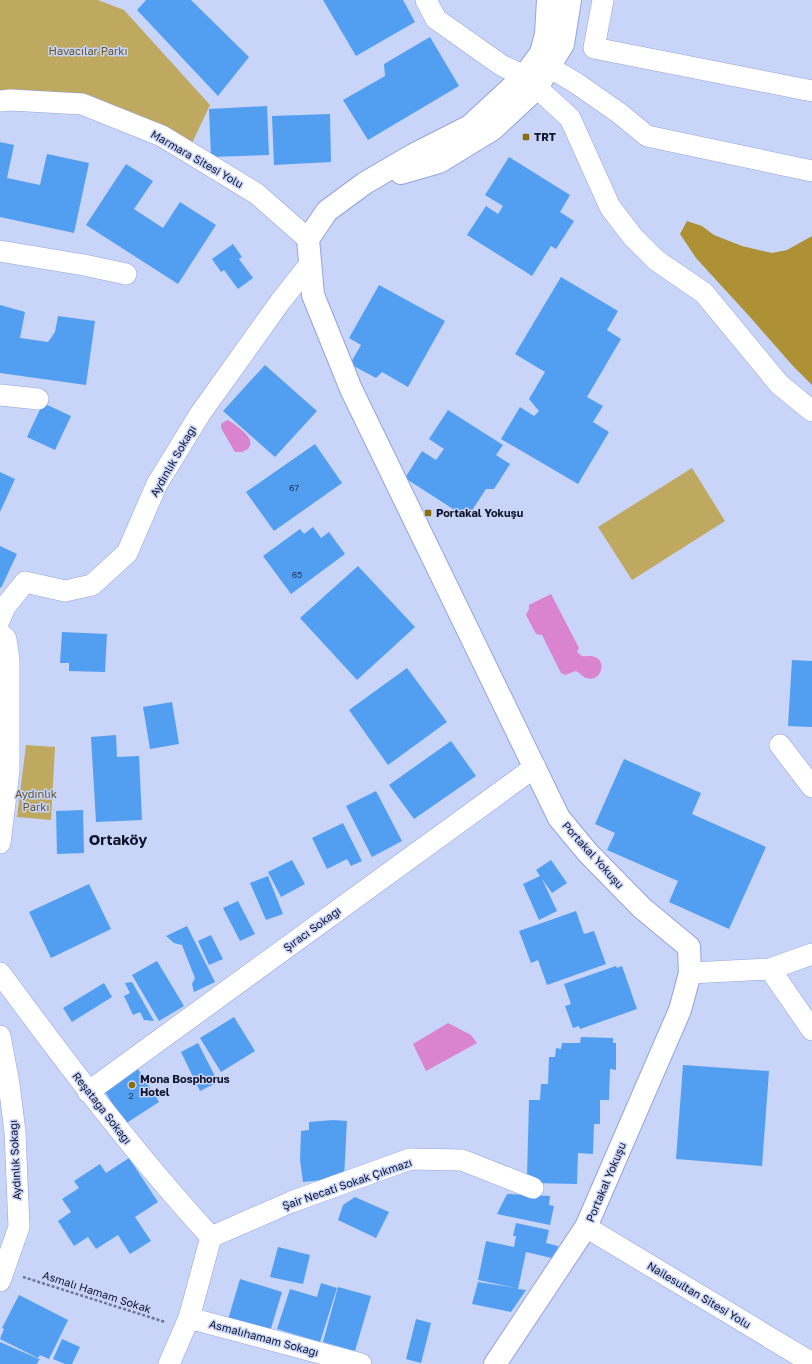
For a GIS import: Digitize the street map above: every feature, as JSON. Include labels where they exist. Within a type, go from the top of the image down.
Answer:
[{"type":"main road","points":[[530,82],[541,53],[546,34],[548,0]]},
{"type":"main road","points":[[308,239],[327,211],[365,183],[439,162],[493,129],[530,82],[549,67],[563,44],[570,0]]},
{"type":"main road","name":"Portakal Yokuşu","points":[[308,239],[313,295],[351,389],[559,818],[588,853],[642,908],[688,947],[690,972],[680,1010],[586,1227],[495,1364]]},
{"type":"street","points":[[426,0],[436,19],[501,65],[530,82],[570,118],[610,207],[633,237],[656,260],[704,293],[780,384],[812,411]]},
{"type":"street","points":[[603,0],[594,48],[812,91]]},
{"type":"street","points":[[549,67],[576,83],[619,113],[647,136],[812,171]]},
{"type":"street","name":"Marmara Sitesi Yolu","points":[[0,101],[10,100],[82,104],[162,136],[257,194],[308,239]]},
{"type":"street","points":[[0,251],[84,265],[126,274]]},
{"type":"street","name":"Aydınlık Sokağı","points":[[0,619],[5,607],[25,582],[65,591],[92,585],[127,553],[157,484],[200,414],[280,302],[310,264]]},
{"type":"street","points":[[0,395],[38,399]]},
{"type":"street","points":[[0,633],[6,639],[9,660],[9,770],[0,843]]},
{"type":"street","points":[[780,745],[812,787]]},
{"type":"street","name":"Şıracı Sokağı","points":[[88,1092],[535,767]]},
{"type":"street","points":[[690,972],[770,969],[812,954]]},
{"type":"street","points":[[770,969],[812,1030]]},
{"type":"street","name":"Reşatağa Sokağı","points":[[0,973],[88,1092],[172,1195],[211,1237]]},
{"type":"street","name":"Aydınlık Sokağı","points":[[0,1036],[9,1084],[8,1132],[19,1227],[2,1276]]},
{"type":"street","name":"Şair Necati Sokak Çıkmazı","points":[[211,1237],[291,1202],[410,1159],[462,1160],[533,1188]]},
{"type":"street","name":"Nailesultan Sitesi Yolu","points":[[586,1227],[812,1363]]},
{"type":"street","points":[[169,1364],[187,1323],[211,1237]]},
{"type":"street","name":"Asmalıhamam Sokağı","points":[[187,1323],[361,1364]]},
{"type":"path","name":"Asmalı Hamam Sokak","points":[[2,1276],[187,1323]]},
{"type":"green space","name":"Havacılar Parkı","points":[[0,0],[98,0],[124,10],[210,105],[192,143],[168,128],[0,98]]},
{"type":"green space","points":[[692,468],[725,521],[632,580],[598,527]]},
{"type":"green space","name":"Aydınlık Parkı","points":[[26,745],[55,747],[51,820],[17,817]]},
{"type":"shaded area","points":[[687,221],[702,226],[714,235],[742,246],[772,253],[787,250],[812,236],[812,385],[793,366],[696,258],[680,234]]},
{"type":"shaded area","points":[[227,420],[240,428],[249,438],[250,446],[248,449],[242,452],[235,452],[221,428],[221,424]]},
{"type":"shaded area","points":[[551,594],[579,648],[577,652],[582,656],[595,657],[601,663],[601,671],[595,678],[586,678],[576,671],[565,675],[561,673],[542,635],[536,634],[526,615],[529,605]]},
{"type":"shaded area","points":[[448,1023],[471,1035],[477,1043],[426,1071],[413,1044]]},
{"type":"building","points":[[146,0],[191,0],[249,57],[218,96],[137,10]]},
{"type":"building","points":[[323,0],[403,0],[415,22],[356,56]]},
{"type":"building","points":[[430,37],[459,86],[368,140],[343,100],[385,76],[384,64]]},
{"type":"building","points":[[267,106],[269,155],[211,157],[209,109]]},
{"type":"building","points":[[330,114],[331,162],[274,165],[272,116]]},
{"type":"building","points":[[0,142],[14,145],[7,178],[40,185],[47,154],[89,163],[74,233],[0,217]]},
{"type":"building","points":[[509,157],[570,195],[560,212],[574,221],[556,249],[551,246],[532,276],[467,235],[486,206],[498,214],[503,206],[485,195]]},
{"type":"building","points":[[126,164],[153,181],[134,209],[163,228],[180,202],[216,225],[178,284],[86,225]]},
{"type":"building","points":[[233,244],[242,257],[239,259],[253,278],[238,289],[224,270],[221,272],[212,259]]},
{"type":"building","points":[[561,277],[618,311],[607,330],[621,339],[587,397],[603,406],[593,422],[609,432],[578,484],[501,439],[520,407],[534,416],[539,411],[529,399],[545,372],[515,354]]},
{"type":"building","points":[[379,285],[445,321],[408,387],[382,372],[376,378],[350,364],[361,345],[349,338]]},
{"type":"building","points":[[0,305],[25,312],[20,338],[48,342],[55,332],[58,316],[95,321],[86,385],[0,373]]},
{"type":"building","points":[[265,365],[317,411],[275,457],[223,411]]},
{"type":"building","points":[[43,403],[71,416],[55,450],[27,437]]},
{"type":"building","points":[[448,410],[503,445],[496,455],[510,464],[494,489],[486,489],[467,518],[405,478],[422,451],[436,460],[444,449],[429,439]]},
{"type":"building","points":[[315,444],[342,483],[274,531],[246,492]]},
{"type":"building","points":[[0,472],[15,479],[0,512]]},
{"type":"building","points":[[313,527],[321,538],[329,532],[345,554],[291,594],[263,556],[300,529],[304,534]]},
{"type":"building","points":[[0,546],[17,554],[1,588],[0,587]]},
{"type":"building","points":[[358,566],[415,627],[357,680],[300,618]]},
{"type":"building","points":[[62,632],[107,634],[105,672],[69,671],[69,663],[60,663]]},
{"type":"building","points":[[792,660],[812,661],[812,727],[788,726]]},
{"type":"building","points":[[407,668],[447,722],[388,765],[349,710]]},
{"type":"building","points":[[172,702],[179,744],[150,749],[143,707]]},
{"type":"building","points":[[116,735],[117,757],[139,756],[142,820],[96,822],[91,737]]},
{"type":"building","points":[[451,741],[476,776],[414,819],[389,785]]},
{"type":"building","points":[[624,759],[701,793],[692,814],[766,847],[729,929],[669,902],[678,881],[607,850],[615,833],[595,824]]},
{"type":"building","points":[[376,791],[402,841],[372,857],[346,806]]},
{"type":"building","points":[[83,810],[84,853],[57,854],[56,811]]},
{"type":"building","points":[[343,823],[362,861],[351,866],[347,859],[327,869],[312,838]]},
{"type":"building","points":[[292,860],[305,884],[281,897],[268,872]]},
{"type":"building","points":[[551,860],[567,883],[552,893],[542,879],[557,911],[539,920],[523,884],[540,876],[536,870]]},
{"type":"building","points":[[268,876],[283,914],[266,920],[250,883]]},
{"type":"building","points":[[89,884],[111,929],[51,958],[29,912]]},
{"type":"building","points":[[238,901],[255,934],[240,941],[223,908]]},
{"type":"building","points":[[576,911],[584,934],[594,931],[606,964],[547,985],[538,960],[531,963],[519,931]]},
{"type":"building","points":[[187,926],[215,982],[194,992],[192,984],[195,978],[182,945],[174,943],[166,936]]},
{"type":"building","points":[[211,935],[223,959],[209,965],[198,941]]},
{"type":"building","points":[[157,961],[184,1006],[159,1021],[132,975]]},
{"type":"building","points":[[616,966],[617,968],[622,966],[637,1009],[580,1029],[579,1026],[573,1028],[565,1006],[571,1004],[564,984]]},
{"type":"building","points":[[132,982],[154,1021],[144,1020],[140,1012],[133,1015],[124,996],[130,993],[125,983]]},
{"type":"building","points":[[104,983],[112,997],[72,1022],[63,1008]]},
{"type":"building","points":[[234,1017],[255,1051],[221,1072],[200,1038]]},
{"type":"building","points":[[581,1037],[613,1038],[613,1043],[616,1043],[616,1070],[610,1069],[609,1100],[600,1100],[600,1124],[594,1124],[593,1154],[578,1153],[577,1184],[531,1183],[527,1178],[529,1100],[540,1100],[541,1084],[548,1084],[549,1057],[555,1057],[556,1048],[561,1049],[562,1043],[580,1043]]},
{"type":"building","points":[[198,1043],[218,1082],[200,1091],[181,1052]]},
{"type":"building","points":[[683,1065],[769,1071],[762,1166],[676,1159]]},
{"type":"building","points":[[138,1069],[159,1102],[125,1124],[104,1090]]},
{"type":"building","points":[[333,1120],[347,1121],[344,1178],[303,1182],[300,1160],[301,1131],[309,1130],[309,1122]]},
{"type":"building","points":[[129,1158],[158,1202],[135,1217],[151,1241],[130,1254],[118,1235],[96,1249],[88,1237],[74,1246],[58,1221],[71,1212],[62,1199],[79,1188],[74,1181],[100,1164],[106,1173]]},
{"type":"building","points":[[507,1194],[550,1196],[549,1205],[554,1206],[550,1225],[497,1214]]},
{"type":"building","points":[[355,1197],[389,1212],[376,1238],[338,1220],[343,1205]]},
{"type":"building","points":[[516,1223],[549,1230],[546,1243],[558,1246],[556,1259],[526,1252],[518,1289],[526,1290],[511,1312],[472,1304],[478,1282],[516,1288],[478,1280],[486,1241],[514,1247],[516,1236],[513,1236]]},
{"type":"building","points":[[278,1247],[310,1255],[303,1284],[270,1277]]},
{"type":"building","points":[[240,1279],[282,1292],[269,1335],[227,1323]]},
{"type":"building","points":[[321,1283],[337,1288],[320,1342],[277,1329],[290,1289],[317,1297]]},
{"type":"building","points":[[338,1287],[371,1296],[355,1351],[323,1342]]},
{"type":"building","points":[[19,1295],[68,1320],[49,1359],[40,1355],[38,1358],[0,1339],[4,1329],[2,1328]]},
{"type":"building","points":[[416,1319],[431,1323],[421,1363],[406,1359]]},
{"type":"building","points":[[62,1339],[80,1347],[72,1364],[65,1364],[53,1359]]},
{"type":"building","points":[[0,1342],[40,1360],[37,1364],[0,1364]]},
{"type":"place","name":"TRT","points":[[526,137]]},
{"type":"place","name":"Portakal Yokuşu","points":[[428,513]]},
{"type":"place","name":"Mona Bosphorus Hotel","points":[[132,1085]]},
{"type":"district","name":"Ortaköy","points":[[118,840]]}]
